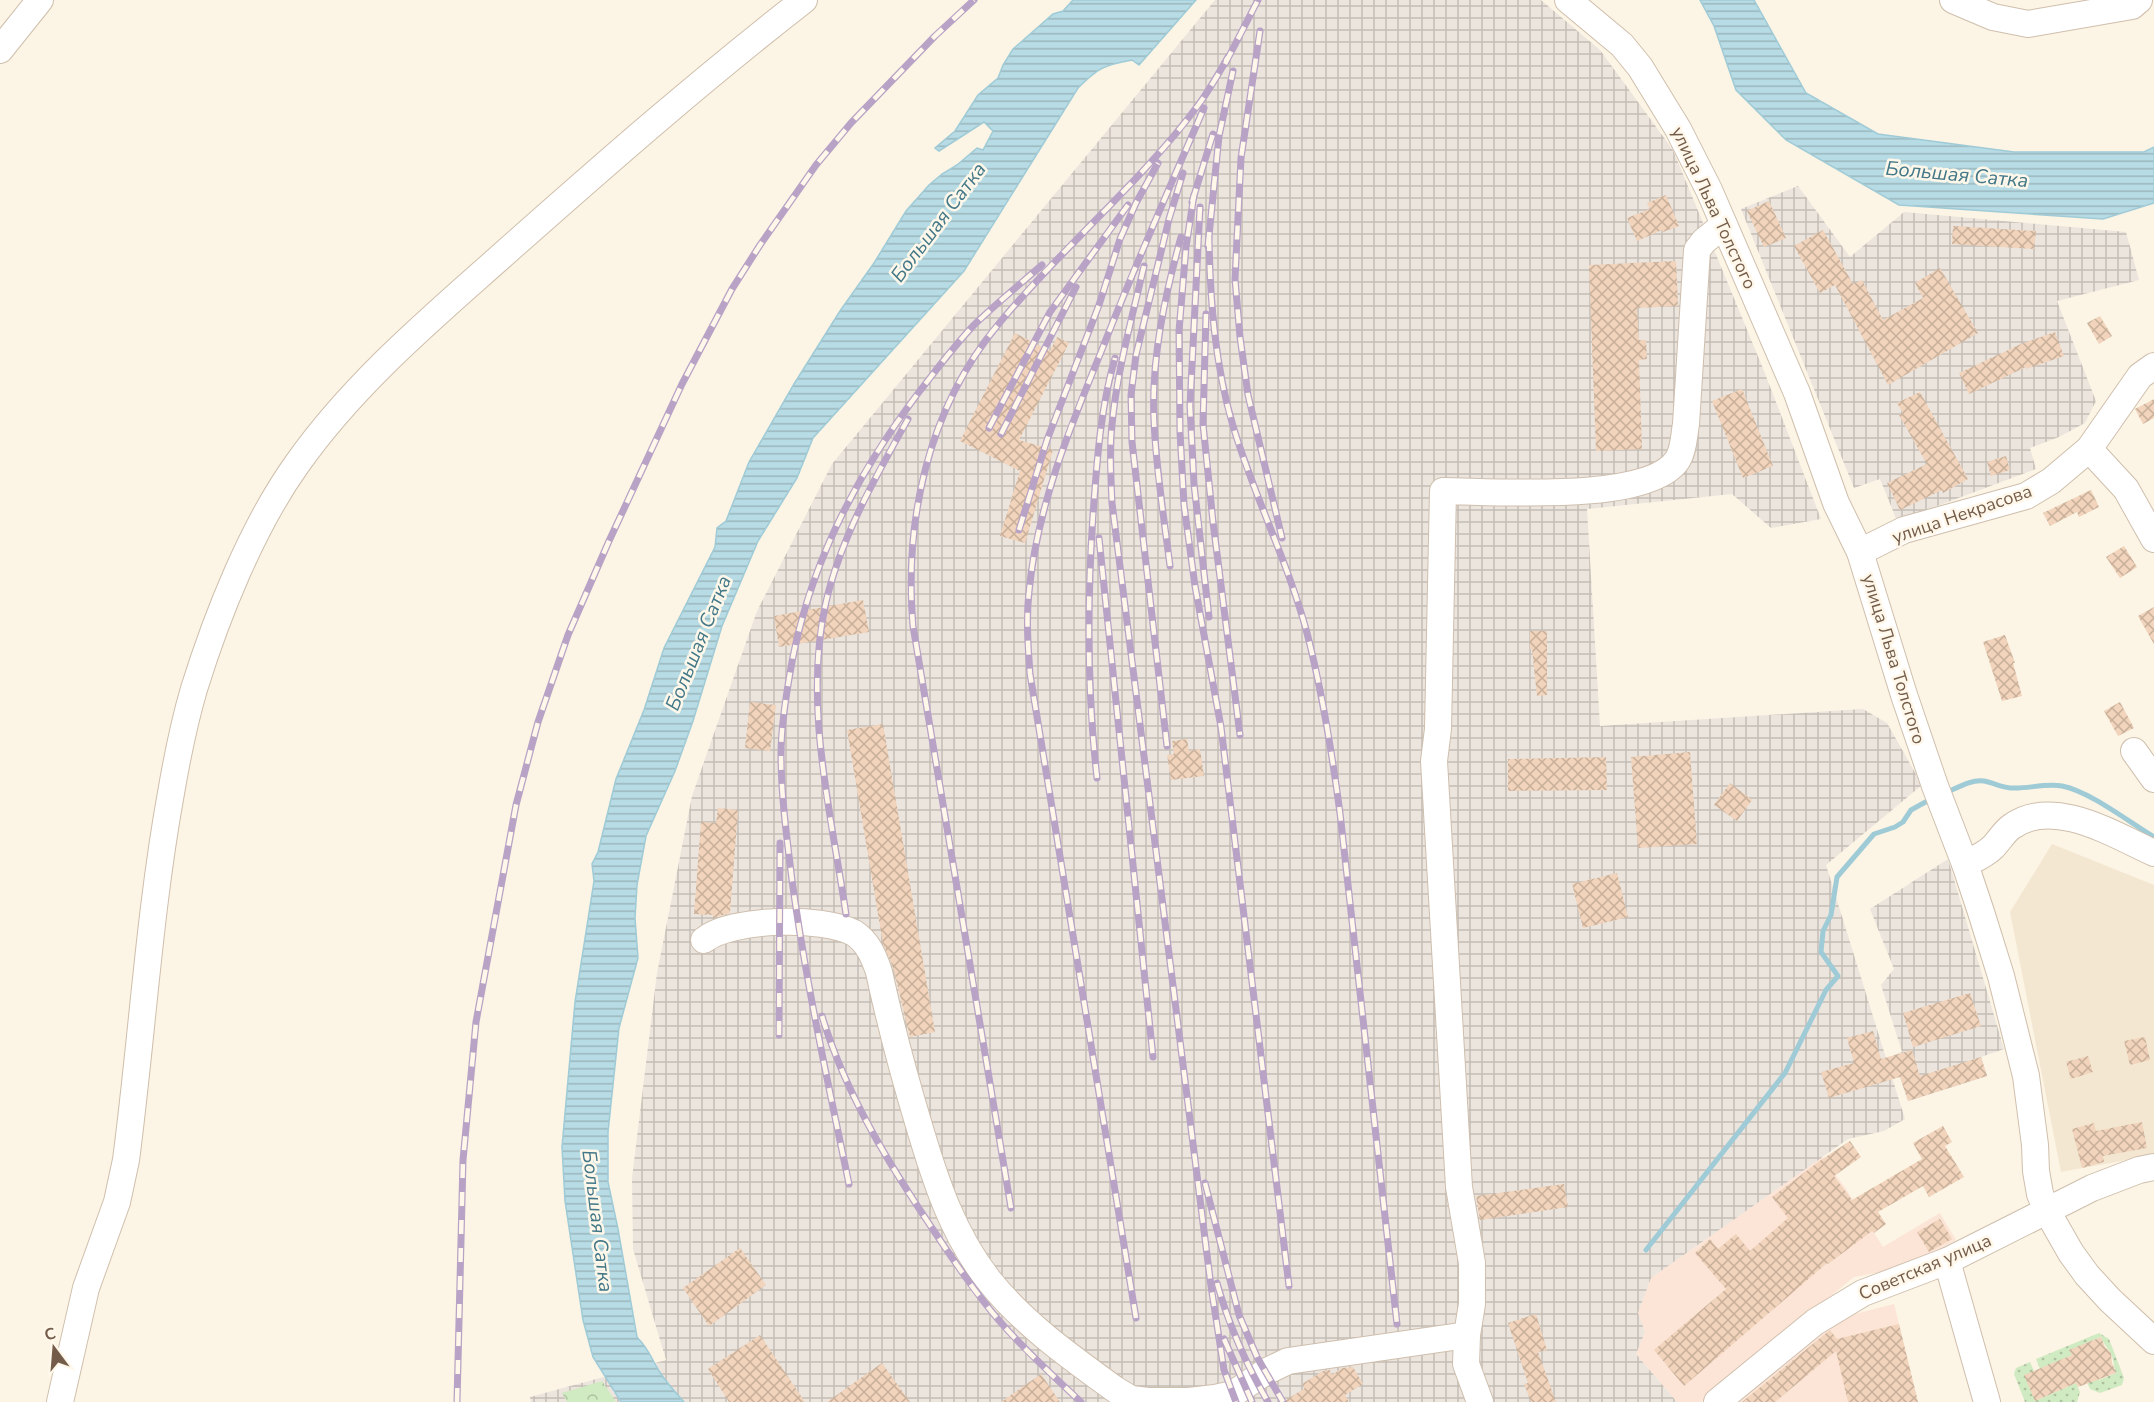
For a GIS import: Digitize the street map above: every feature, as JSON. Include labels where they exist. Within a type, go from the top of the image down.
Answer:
[{"type":"street","points":[[0,50],[40,0]]},
{"type":"street","points":[[60,1402],[86,1288],[117,1202],[126,1160],[159,864],[184,726],[193,692],[226,599],[270,509],[295,466],[329,422],[366,381],[409,339],[606,163],[744,47],[804,0]]},
{"type":"street","name":"улица Льва Толстого","points":[[1568,0],[1622,45],[1640,67],[1658,94],[1693,158],[1724,225],[1797,393],[1836,502],[1860,552],[1904,695],[1938,796],[1965,864],[2001,976],[2026,1077],[2036,1145],[2036,1171],[2040,1194],[2071,1253],[2087,1275],[2154,1341]]},
{"type":"street","points":[[1953,0],[1993,17],[2028,24],[2132,6],[2139,0]]},
{"type":"street","points":[[1480,1402],[1466,1364],[1467,1335],[1472,1304],[1472,1263],[1459,1187],[1434,761],[1438,729],[1443,491],[1613,489],[1639,484],[1658,477],[1669,469],[1677,460],[1683,445],[1686,424],[1697,250],[1704,241],[1724,225]]},
{"type":"street","name":"улица Некрасова","points":[[1860,552],[1904,530],[2026,496],[2051,481],[2089,449],[2139,376],[2154,366]]},
{"type":"street","points":[[2089,449],[2126,489],[2154,539]]},
{"type":"street","points":[[2134,751],[2154,779]]},
{"type":"street","points":[[1965,864],[1994,846],[2010,827],[2024,819],[2040,815],[2075,819],[2154,853]]},
{"type":"street","points":[[704,940],[710,935],[729,928],[780,921],[844,929],[862,940],[874,958],[879,972],[899,1062],[932,1169],[948,1212],[966,1247],[992,1285],[1032,1326],[1131,1399],[1168,1401],[1215,1398],[1233,1394],[1265,1372],[1288,1361],[1467,1335]]},
{"type":"street","name":"Советская улица","points":[[1717,1402],[1815,1322],[1839,1306],[1879,1286],[1947,1261],[2092,1188],[2139,1170],[2154,1167]]},
{"type":"street","points":[[1947,1261],[1987,1402]]},
{"type":"shaded area","points":[[1215,0],[1541,0],[1600,50],[1673,150],[1764,371],[1821,519],[1771,528],[1732,494],[1587,509],[1600,726],[1863,709],[1887,723],[1922,785],[1826,865],[1905,1119],[1884,1131],[1848,1139],[1651,1278],[1638,1313],[1645,1332],[1636,1354],[1677,1402],[531,1402],[530,1397],[666,1360],[633,1249],[632,1178],[657,973],[692,796],[757,611],[832,464]]},
{"type":"shaded area","points":[[1798,186],[1850,257],[1904,212],[2126,232],[2139,280],[2057,301],[2096,401],[2085,423],[2059,437],[2030,448],[2036,469],[1897,521],[1880,479],[1854,488],[1741,209]]},
{"type":"shaded area","points":[[2052,844],[2154,885],[2154,1155],[2061,1172],[2010,912]]},
{"type":"shaded area","points":[[1948,859],[2004,1049],[1981,1057],[1987,1076],[1908,1101],[1893,1055],[1902,1052],[1881,985],[1894,969],[1870,909]]},
{"type":"shaded area","points":[[1822,1157],[1844,1186],[1883,1247],[1940,1213],[1956,1240],[1911,1266],[1854,1277],[1701,1402],[1677,1402],[1636,1354],[1645,1332],[1638,1313],[1651,1278]]},
{"type":"shaded area","points":[[1894,1304],[1918,1402],[1733,1402],[1832,1320]]},
{"type":"green space","points":[[2099,1333],[2109,1339],[2124,1378],[2122,1385],[2100,1393],[2090,1389],[2086,1380],[2097,1375],[2099,1380],[2116,1373],[2112,1356],[2101,1337],[2084,1344],[2086,1349],[2040,1369],[2036,1359]]},
{"type":"green space","points":[[2030,1362],[2034,1371],[2035,1401],[2076,1383],[2080,1392],[2077,1402],[2025,1402],[2014,1374],[2016,1368]]},
{"type":"green space","points":[[602,1381],[616,1402],[567,1402],[562,1393]]},
{"type":"water","name":"Большая Сатка","points":[[1073,0],[1196,0],[1139,65],[1132,60],[1108,66],[1096,72],[1078,88],[964,271],[813,438],[797,478],[758,541],[722,626],[675,771],[646,836],[637,885],[635,918],[638,958],[619,1028],[608,1132],[608,1182],[637,1337],[659,1371],[684,1402],[621,1402],[593,1357],[583,1320],[565,1201],[562,1147],[575,1002],[594,881],[592,864],[598,852],[616,779],[644,710],[664,648],[715,547],[717,528],[726,521],[749,462],[794,384],[906,211],[942,174],[977,148],[983,150],[993,131],[984,122],[939,151],[935,148],[955,131],[978,95],[998,78],[1013,49],[1053,14],[1063,11]]},
{"type":"water","name":"Большая Сатка","points":[[1700,0],[1754,0],[1806,93],[1878,134],[2014,152],[2144,152],[2154,147],[2154,203],[2103,219],[1899,205],[1786,140],[1736,90],[1714,26]]},
{"type":"building","points":[[1666,195],[1679,226],[1663,232],[1662,230],[1637,241],[1627,218],[1650,209],[1647,203]]},
{"type":"building","points":[[1769,201],[1786,238],[1764,247],[1747,211]]},
{"type":"building","points":[[1953,226],[2036,231],[2034,249],[1952,244]]},
{"type":"building","points":[[1823,230],[1853,284],[1862,280],[1883,320],[1923,298],[1915,283],[1940,268],[1978,333],[1888,385],[1835,285],[1820,293],[1794,246]]},
{"type":"building","points":[[1676,261],[1678,306],[1637,308],[1639,340],[1646,340],[1647,359],[1639,360],[1642,449],[1596,451],[1589,265]]},
{"type":"building","points":[[2100,316],[2112,336],[2099,344],[2087,323]]},
{"type":"building","points":[[2055,332],[2064,356],[2026,369],[2026,367],[1969,394],[1959,373],[2021,344]]},
{"type":"building","points":[[1015,333],[1050,351],[1057,337],[1069,343],[1019,440],[1053,450],[1025,543],[1000,536],[1020,471],[960,441]]},
{"type":"building","points":[[1742,389],[1773,466],[1743,478],[1712,401]]},
{"type":"building","points":[[1920,392],[1968,479],[1943,493],[1942,490],[1900,510],[1887,483],[1927,464],[1899,415],[1903,413],[1897,403]]},
{"type":"building","points":[[2154,399],[2154,418],[2143,424],[2135,409]]},
{"type":"building","points":[[2006,456],[2010,470],[1991,476],[1987,462]]},
{"type":"building","points":[[2091,490],[2099,507],[2079,517],[2077,512],[2050,526],[2043,513]]},
{"type":"building","points":[[2124,546],[2137,567],[2120,578],[2106,557]]},
{"type":"building","points":[[863,600],[869,632],[779,647],[774,616]]},
{"type":"building","points":[[2154,607],[2154,644],[2138,616]]},
{"type":"building","points":[[1530,631],[1547,631],[1547,695],[1537,696],[1532,649],[1530,649]]},
{"type":"building","points":[[2005,635],[2015,663],[2013,663],[2022,696],[2002,701],[1983,642]]},
{"type":"building","points":[[750,702],[776,705],[770,751],[745,748]]},
{"type":"building","points":[[2120,702],[2134,728],[2118,736],[2104,711]]},
{"type":"building","points":[[883,724],[935,1032],[910,1037],[893,967],[883,944],[847,730]]},
{"type":"building","points":[[1187,739],[1189,751],[1200,749],[1204,776],[1171,780],[1167,755],[1174,754],[1172,741]]},
{"type":"building","points":[[1690,752],[1697,844],[1638,848],[1631,757]]},
{"type":"building","points":[[1606,757],[1607,790],[1508,791],[1508,759]]},
{"type":"building","points":[[1730,783],[1752,800],[1737,821],[1714,805]]},
{"type":"building","points":[[718,808],[738,810],[730,913],[713,918],[713,915],[694,914],[701,822],[716,823]]},
{"type":"building","points":[[1617,873],[1628,917],[1583,928],[1572,884]]},
{"type":"building","points":[[1970,993],[1981,1026],[1913,1047],[1903,1013]]},
{"type":"building","points":[[1873,1031],[1881,1059],[1912,1050],[1920,1076],[1981,1057],[1987,1076],[1908,1101],[1900,1077],[1829,1098],[1821,1072],[1854,1063],[1847,1038]]},
{"type":"building","points":[[2145,1037],[2150,1060],[2130,1065],[2124,1041]]},
{"type":"building","points":[[2088,1056],[2093,1072],[2071,1079],[2066,1062]]},
{"type":"building","points":[[2142,1122],[2147,1148],[2103,1156],[2104,1162],[2082,1168],[2072,1129],[2094,1123],[2096,1131]]},
{"type":"building","points":[[1943,1126],[1952,1142],[1945,1146],[1964,1177],[1929,1197],[1923,1186],[1878,1212],[1886,1224],[1874,1233],[1872,1231],[1827,1263],[1684,1386],[1654,1350],[1726,1289],[1695,1253],[1710,1239],[1718,1249],[1736,1234],[1750,1251],[1788,1218],[1772,1197],[1850,1141],[1861,1157],[1834,1176],[1852,1200],[1922,1159],[1913,1143]]},
{"type":"building","points":[[1564,1184],[1568,1207],[1480,1220],[1476,1196]]},
{"type":"building","points":[[1940,1219],[1952,1239],[1929,1252],[1917,1232]]},
{"type":"building","points":[[740,1248],[766,1285],[709,1326],[683,1288]]},
{"type":"building","points":[[1536,1314],[1547,1350],[1538,1352],[1556,1402],[1531,1402],[1524,1384],[1528,1383],[1508,1323]]},
{"type":"building","points":[[1899,1324],[1918,1402],[1848,1402],[1836,1351],[1775,1402],[1742,1402],[1830,1330],[1837,1339]]},
{"type":"building","points":[[760,1335],[805,1402],[729,1402],[708,1369]]},
{"type":"building","points":[[2101,1337],[2105,1347],[2111,1353],[2116,1373],[2078,1387],[2076,1383],[2035,1401],[2024,1375],[2072,1355],[2069,1350]]},
{"type":"building","points":[[882,1363],[910,1402],[827,1402]]},
{"type":"building","points":[[1353,1367],[1363,1384],[1345,1395],[1349,1402],[1283,1402],[1305,1388],[1302,1384],[1323,1371],[1330,1370],[1332,1375],[1342,1368]]},
{"type":"building","points":[[1041,1374],[1060,1402],[1001,1402]]},
{"type":"waterway","points":[[1945,793],[1974,781],[1984,781],[2011,788],[2062,786],[2096,800],[2154,837]]},
{"type":"waterway","points":[[1646,1250],[1785,1073],[1826,990],[1838,976],[1821,952],[1823,931],[1831,915],[1837,877],[1874,834],[1895,827],[1903,822],[1911,810],[1931,799]]},
{"type":"railway","points":[[457,1402],[463,1160],[476,1022],[516,805],[538,722],[568,635],[682,384],[732,289],[760,245],[816,165],[851,123],[935,36],[974,0]]},
{"type":"railway","points":[[1225,64],[1258,0]]},
{"type":"railway","points":[[1260,31],[1241,158],[1235,279],[1248,395],[1282,538]]},
{"type":"railway","points":[[1011,1208],[913,626],[911,586],[917,507],[938,430],[973,358],[1021,298],[1126,189],[1176,133],[1203,98],[1228,57]]},
{"type":"railway","points":[[1208,246],[1219,136],[1233,71]]},
{"type":"railway","points":[[1136,1318],[1030,674],[1028,602],[1039,530],[1066,440],[1204,108]]},
{"type":"railway","points":[[1192,202],[1213,134]]},
{"type":"railway","points":[[1019,530],[1047,440],[1099,305],[1120,239],[1158,163]]},
{"type":"railway","points":[[1167,746],[1132,442],[1131,395],[1136,355],[1169,219],[1183,173]]},
{"type":"railway","points":[[1194,195],[1186,247],[1179,331],[1180,432],[1184,505],[1195,586],[1221,727],[1289,1286]]},
{"type":"railway","points":[[989,428],[1050,312],[1128,205]]},
{"type":"railway","points":[[1200,207],[1190,406],[1194,484],[1209,617]]},
{"type":"railway","points":[[1170,566],[1156,457],[1154,398],[1160,328],[1181,237]]},
{"type":"railway","points":[[1209,237],[1215,333],[1227,403],[1241,452],[1281,555],[1307,633],[1334,768],[1397,1324]]},
{"type":"railway","points":[[849,1184],[804,957],[785,817],[781,770],[783,716],[797,639],[820,563],[836,527],[854,492],[895,425],[932,375],[974,325],[1042,265]]},
{"type":"railway","points":[[1144,266],[1125,345],[1114,405],[1110,464],[1112,503],[1211,1286],[1224,1370],[1236,1402]]},
{"type":"railway","points":[[1001,434],[1076,287]]},
{"type":"railway","points":[[1206,314],[1203,424],[1240,735]]},
{"type":"railway","points":[[1097,778],[1090,680],[1091,548],[1100,436],[1115,358]]},
{"type":"railway","points":[[846,914],[827,798],[818,719],[817,680],[820,641],[826,602],[850,531],[908,419]]},
{"type":"railway","points":[[1099,538],[1153,1057]]},
{"type":"railway","points":[[779,1035],[780,843]]},
{"type":"railway","points":[[822,1016],[832,1046],[857,1103],[887,1158],[946,1248],[977,1293],[1003,1325],[1081,1402]]},
{"type":"railway","points":[[1205,1183],[1239,1315],[1257,1357],[1283,1402]]},
{"type":"railway","points":[[1217,1283],[1239,1344],[1268,1402]]},
{"type":"railway","points":[[1224,1339],[1252,1402]]}]
